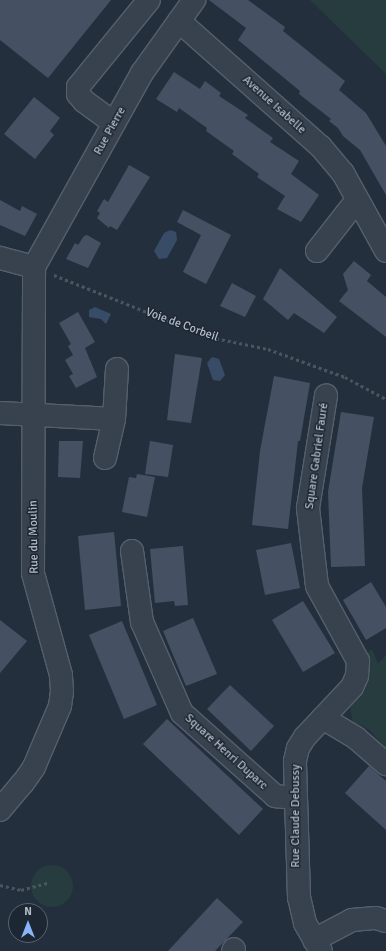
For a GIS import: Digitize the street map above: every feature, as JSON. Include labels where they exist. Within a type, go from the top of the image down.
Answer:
[{"type":"street","points":[[114,124],[84,101],[78,94],[78,87],[149,0]]},
{"type":"street","name":"Rue Pierre","points":[[34,267],[142,73],[194,0]]},
{"type":"street","name":"Avenue Isabelle","points":[[179,21],[321,147],[343,173],[386,251]]},
{"type":"street","points":[[317,251],[357,200]]},
{"type":"street","points":[[0,258],[34,267]]},
{"type":"street","name":"Rue du Moulin","points":[[0,810],[23,783],[34,767],[60,706],[62,691],[61,675],[33,573],[34,267]]},
{"type":"street","points":[[105,458],[114,419],[117,369]]},
{"type":"street","name":"Square Gabriel Fauré","points":[[326,395],[308,508],[317,586],[354,650]]},
{"type":"street","points":[[0,413],[34,416],[114,419]]},
{"type":"street","name":"Square Henri Duparc","points":[[132,551],[142,622],[182,713],[275,796],[295,798]]},
{"type":"street","name":"Rue Claude Debussy","points":[[317,946],[305,923],[299,898],[294,776],[298,748],[352,687],[357,676],[358,661],[354,650]]},
{"type":"street","points":[[323,718],[356,738],[386,764]]},
{"type":"street","points":[[317,946],[352,920],[376,918],[386,921]]},
{"type":"path","name":"Voie de Corbeil","points":[[34,267],[210,337],[268,349],[345,378],[386,399]]},
{"type":"path","points":[[344,382],[345,378]]},
{"type":"path","points":[[0,885],[20,890],[47,883]]},
{"type":"green space","points":[[310,0],[386,0],[386,74]]},
{"type":"green space","points":[[372,649],[378,664],[386,655],[386,748],[368,729],[353,722],[350,708],[370,673],[368,652]]},
{"type":"green space","points":[[48,865],[56,865],[64,868],[70,874],[73,882],[73,890],[70,898],[64,904],[56,907],[48,907],[48,903],[39,903],[34,898],[31,890],[31,882],[34,874],[40,868]]},
{"type":"water","points":[[170,230],[176,232],[177,240],[167,258],[159,259],[154,251],[164,233]]},
{"type":"water","points":[[95,307],[111,314],[106,324],[101,319],[89,317],[89,310]]},
{"type":"water","points":[[212,357],[219,359],[225,375],[220,381],[213,380],[207,363]]},
{"type":"building","points":[[0,0],[111,0],[48,78],[0,40]]},
{"type":"building","points":[[209,0],[248,0],[285,27],[283,31],[345,81],[339,90],[366,113],[386,146],[386,195],[360,150],[343,136],[338,128],[329,121],[331,119],[299,94],[300,91],[238,40],[246,28]]},
{"type":"building","points":[[174,72],[200,89],[205,81],[221,93],[219,96],[248,115],[245,118],[273,138],[270,142],[299,161],[291,174],[319,195],[301,222],[277,209],[285,196],[257,177],[259,174],[232,154],[234,151],[206,131],[207,128],[179,108],[177,112],[156,99]]},
{"type":"building","points":[[34,97],[60,118],[50,131],[54,135],[35,159],[4,134]]},
{"type":"building","points":[[129,165],[150,177],[117,230],[110,226],[109,228],[97,218],[100,213],[97,211],[104,199],[108,202]]},
{"type":"building","points":[[0,200],[20,211],[22,206],[37,214],[25,236],[0,225]]},
{"type":"building","points":[[183,210],[231,235],[206,284],[183,272],[201,235],[177,222]]},
{"type":"building","points":[[87,235],[101,243],[88,268],[66,259],[75,243],[78,245],[84,236]]},
{"type":"building","points":[[354,261],[371,275],[367,281],[386,297],[386,337],[339,301],[348,290],[343,274]]},
{"type":"building","points":[[280,268],[337,317],[324,333],[294,313],[288,320],[263,299]]},
{"type":"building","points":[[232,283],[256,296],[245,317],[220,306]]},
{"type":"building","points":[[78,312],[95,342],[85,348],[97,377],[76,388],[69,376],[73,374],[65,360],[73,355],[68,346],[71,344],[59,323]]},
{"type":"building","points":[[175,354],[202,358],[191,423],[167,420]]},
{"type":"building","points":[[274,376],[310,383],[300,441],[298,441],[288,529],[252,525],[260,451]]},
{"type":"building","points":[[341,412],[374,417],[362,488],[365,566],[331,567],[328,492]]},
{"type":"building","points":[[59,441],[83,441],[80,478],[58,477]]},
{"type":"building","points":[[150,441],[173,445],[168,477],[145,474]]},
{"type":"building","points":[[137,474],[155,477],[147,517],[122,512],[129,477],[136,478]]},
{"type":"building","points":[[114,532],[121,606],[85,610],[78,536]]},
{"type":"building","points":[[291,543],[300,588],[265,595],[256,550]]},
{"type":"building","points":[[183,546],[188,605],[175,606],[174,601],[155,603],[150,549]]},
{"type":"building","points":[[371,582],[386,607],[386,628],[366,640],[343,600]]},
{"type":"building","points":[[303,601],[335,653],[303,672],[272,620]]},
{"type":"building","points":[[193,618],[217,674],[186,686],[163,631]]},
{"type":"building","points":[[0,620],[27,641],[0,673]]},
{"type":"building","points":[[122,621],[157,705],[124,719],[89,635]]},
{"type":"building","points":[[230,685],[274,726],[251,751],[207,709]]},
{"type":"building","points":[[167,719],[263,809],[239,835],[143,744]]},
{"type":"building","points":[[369,766],[386,781],[386,830],[345,793]]},
{"type":"building","points":[[217,898],[243,922],[215,951],[168,951]]}]
